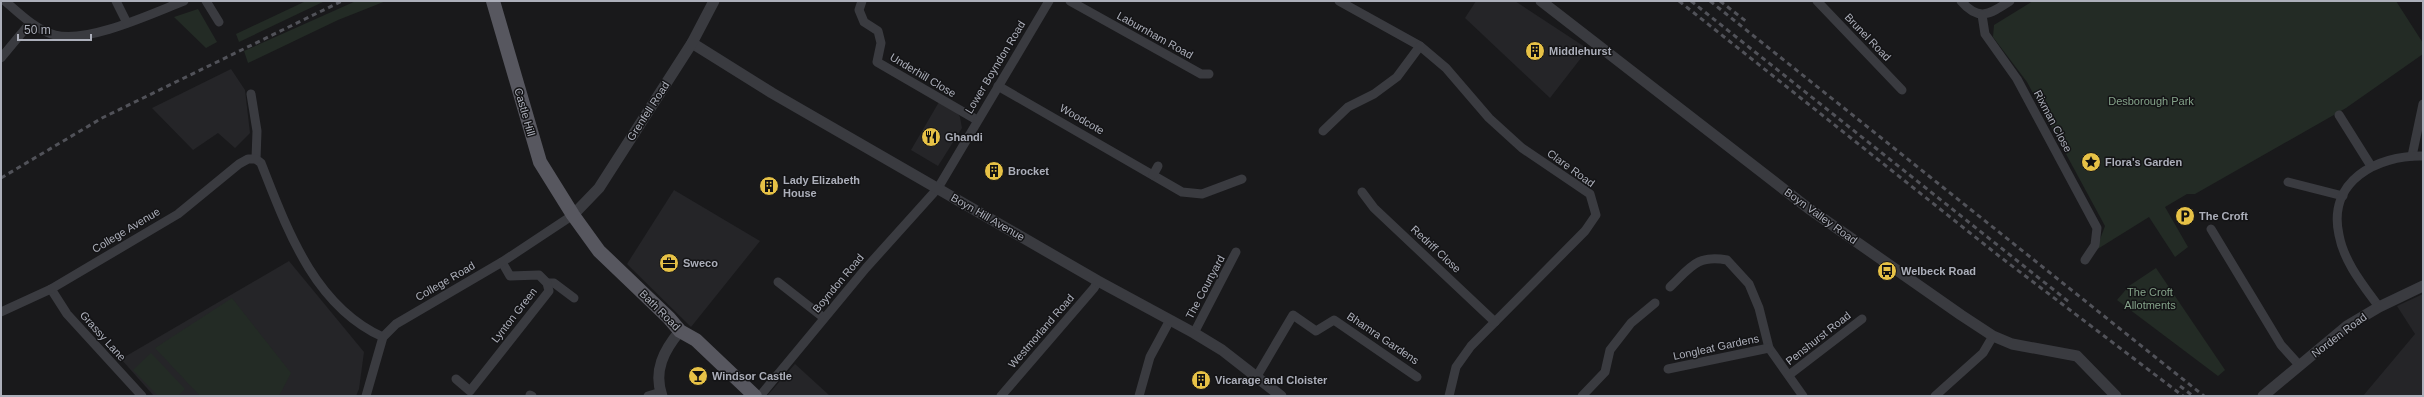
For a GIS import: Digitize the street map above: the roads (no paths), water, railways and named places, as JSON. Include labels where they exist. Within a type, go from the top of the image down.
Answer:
[{"type":"main road","name":"Castle Hill","points":[[493,1],[540,162],[573,215]]},
{"type":"main road","name":"Bath Road","points":[[573,215],[599,251],[669,318],[680,331],[696,340],[755,396]]},
{"type":"street","points":[[5,1],[30,23],[56,36],[85,36],[127,23],[184,1]]},
{"type":"street","points":[[116,1],[127,23]]},
{"type":"street","name":"Grenfell Road","points":[[573,215],[599,188],[692,43],[714,1]]},
{"type":"street","name":"Underhill Close","points":[[862,1],[859,10],[864,22],[878,31],[881,44],[877,62]]},
{"type":"street","name":"Lower Boyndon Road","points":[[938,188],[1049,1]]},
{"type":"street","name":"Laburnham Road","points":[[1070,1],[1201,74],[1209,74]]},
{"type":"street","name":"Clare Road","points":[[1339,1],[1420,46],[1446,68],[1489,118],[1522,148],[1590,194],[1594,203],[1596,215],[1585,231],[1471,346],[1456,367],[1449,396]]},
{"type":"street","name":"Boyn Valley Road","points":[[1540,1],[1814,212],[1993,336],[2012,344],[2077,356],[2116,396]]},
{"type":"street","name":"Brunel Road","points":[[1817,1],[1902,90]]},
{"type":"street","points":[[1961,1],[1971,12],[1982,15],[1993,12],[2010,1]]},
{"type":"street","points":[[211,3],[219,22]]},
{"type":"street","name":"Rixman Close","points":[[1982,15],[1985,34],[2017,79],[2097,228],[2095,245],[2086,260]]},
{"type":"street","points":[[1,58],[30,23]]},
{"type":"street","name":"Boyn Hill Avenue","points":[[692,43],[772,93],[1098,281],[1194,333],[1222,350],[1281,396]]},
{"type":"street","points":[[1323,131],[1348,107],[1374,94],[1397,77],[1420,46]]},
{"type":"street","name":"Underhill Close","points":[[868,57],[977,120]]},
{"type":"street","name":"Woodcote","points":[[998,86],[1182,192],[1202,194],[1242,179]]},
{"type":"street","points":[[251,94],[257,131],[256,159],[260,163],[287,229],[298,250],[332,302],[362,328],[383,337],[366,396]]},
{"type":"street","points":[[2412,156],[2423,104]]},
{"type":"street","points":[[2339,114],[2371,166]]},
{"type":"street","points":[[2379,307],[2352,268],[2339,235],[2338,216],[2343,196],[2356,175],[2371,166],[2389,158],[2423,156]]},
{"type":"street","name":"College Avenue","points":[[1,312],[51,289],[178,214],[239,164],[248,159],[256,159]]},
{"type":"street","points":[[1153,175],[1158,166]]},
{"type":"street","points":[[2288,182],[2343,196]]},
{"type":"street","name":"Boyndon Road","points":[[760,396],[866,268],[938,188]]},
{"type":"street","name":"Redriff Close","points":[[1362,192],[1374,208],[1495,322]]},
{"type":"street","name":"College Road","points":[[383,337],[396,324],[502,262],[573,215]]},
{"type":"street","points":[[2211,229],[2282,345],[2300,366]]},
{"type":"street","name":"The Courtyard","points":[[1194,333],[1236,252]]},
{"type":"street","points":[[1670,287],[1696,262],[1706,258],[1727,260],[1749,284],[1759,308],[1769,348],[1804,396]]},
{"type":"street","name":"Lynton Green","points":[[456,379],[470,391],[549,291],[547,283],[539,275],[510,276],[502,262]]},
{"type":"street","name":"Westmorland Road","points":[[1001,396],[1094,288],[1098,281]]},
{"type":"street","points":[[778,282],[824,318]]},
{"type":"street","points":[[547,283],[554,283],[574,298]]},
{"type":"street","name":"Norden Road","points":[[2263,396],[2347,326],[2379,307],[2423,286]]},
{"type":"street","name":"Grassy Lane","points":[[51,289],[67,314],[142,396]]},
{"type":"street","points":[[1582,396],[1605,372],[1610,350],[1630,323],[1655,303]]},
{"type":"street","name":"Bhamra Gardens","points":[[1257,376],[1293,315],[1316,331],[1334,320],[1418,377]]},
{"type":"street","name":"Penshurst Road","points":[[1788,375],[1862,319]]},
{"type":"street","points":[[1139,396],[1150,357],[1170,320]]},
{"type":"street","points":[[648,396],[661,394],[658,377],[661,357],[680,331]]},
{"type":"street","points":[[1935,396],[1983,353],[1993,336]]},
{"type":"street","name":"Longleat Gardens","points":[[1668,369],[1769,348]]},
{"type":"railway","points":[[1,178],[102,118],[342,1]]},
{"type":"railway","points":[[1679,1],[1999,256],[2183,396]]},
{"type":"railway","points":[[1691,1],[2069,302]]},
{"type":"railway","points":[[1710,1],[2204,396]]},
{"type":"railway","points":[[1720,1],[1747,22]]},
{"type":"railway","points":[[2180,386],[2193,396]]},
{"type":"place","name":"Middlehurst","points":[[1535,51]]},
{"type":"place","name":"Ghandi","points":[[931,137]]},
{"type":"place","name":"Flora's Garden","points":[[2091,162]]},
{"type":"place","name":"Brocket","points":[[994,171]]},
{"type":"place","name":"Lady Elizabeth House","points":[[769,186]]},
{"type":"place","name":"The Croft","points":[[2185,216]]},
{"type":"place","name":"Sweco","points":[[669,263]]},
{"type":"place","name":"Welbeck Road","points":[[1887,271]]},
{"type":"place","name":"Windsor Castle","points":[[698,376]]},
{"type":"place","name":"Vicarage and Cloister","points":[[1201,380]]},
{"type":"park label","name":"Desborough Park","points":[[2151,101]]},
{"type":"park label","name":"The Croft Allotments","points":[[2150,298]]}]
